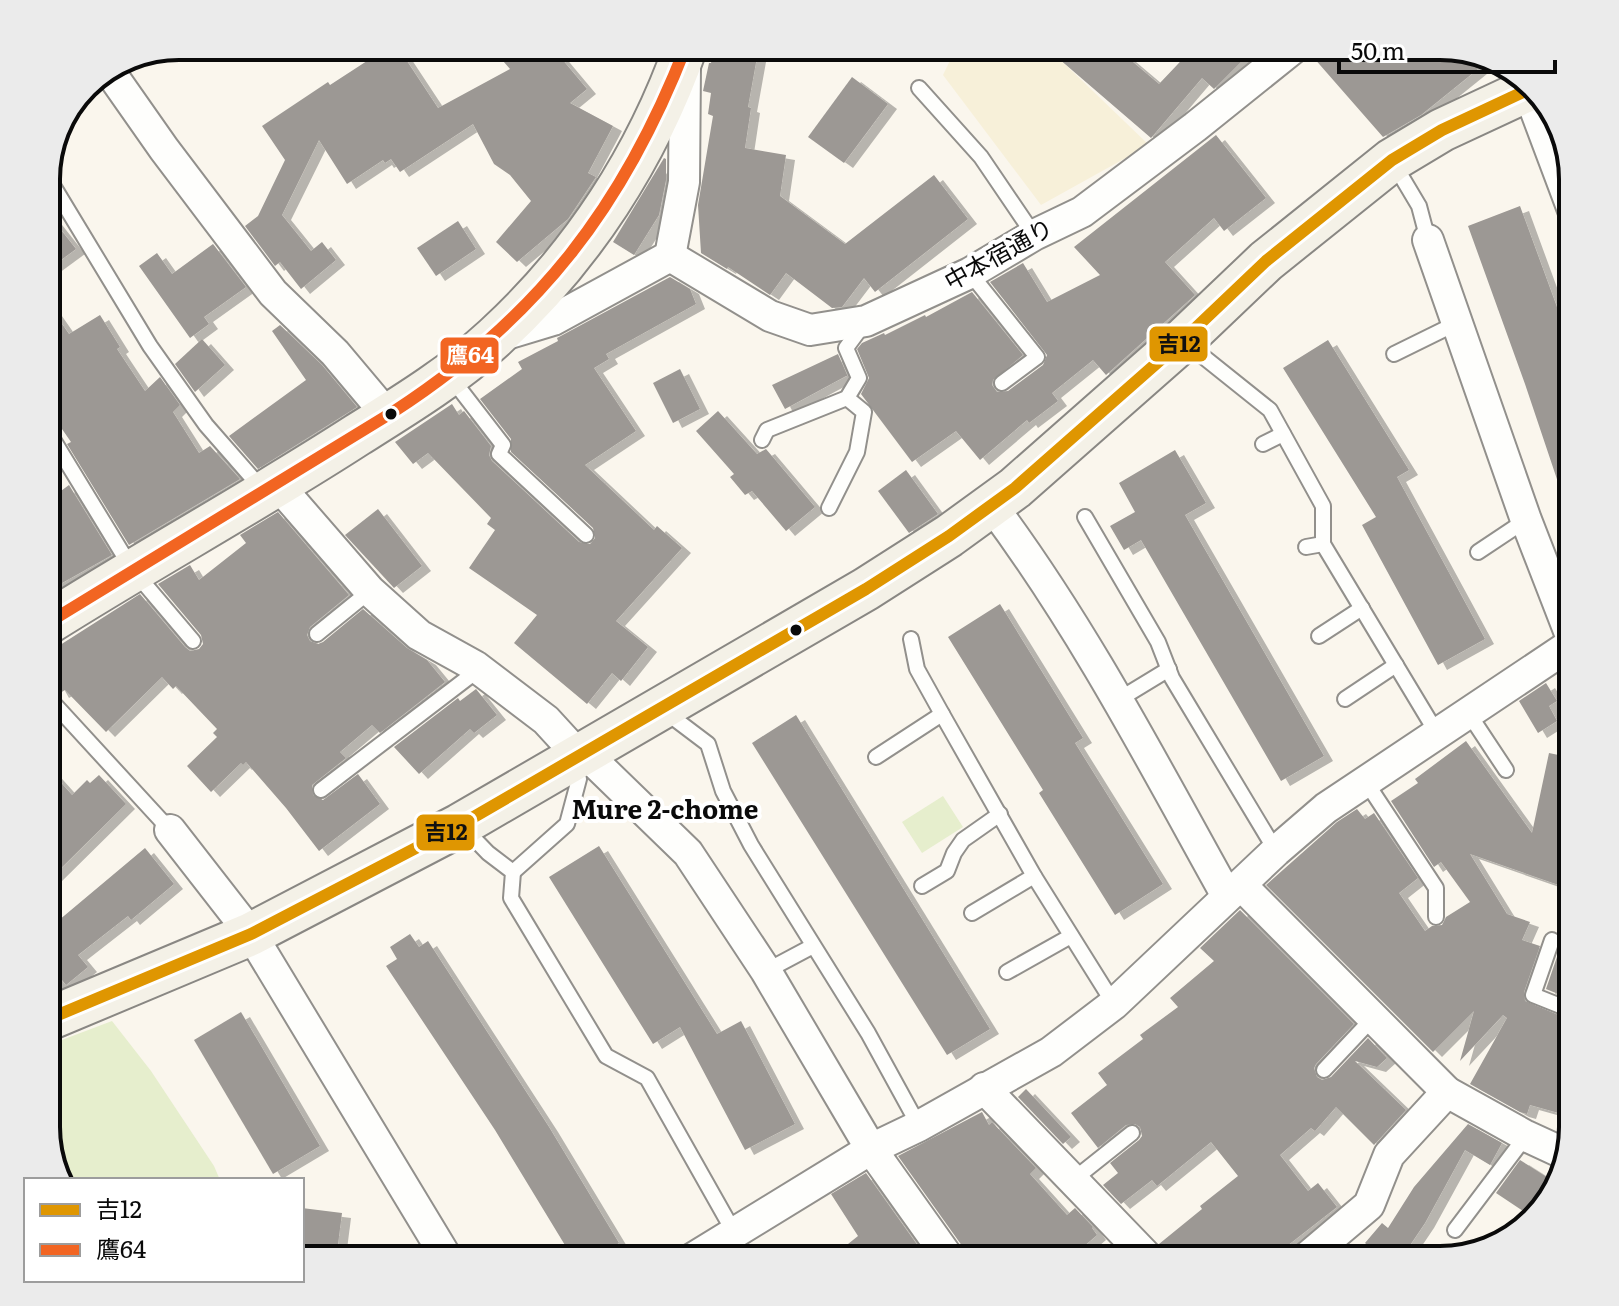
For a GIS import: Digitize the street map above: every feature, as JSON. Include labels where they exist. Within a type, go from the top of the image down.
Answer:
[{"type":"street","points":[[60,615],[388,416],[449,375],[494,338],[578,247],[618,190],[664,104],[681,60]]},
{"type":"street","points":[[494,338],[553,320],[670,256],[684,182],[686,60]]},
{"type":"street","name":"中本宿通り","points":[[670,256],[770,316],[810,330],[866,321],[970,273],[1034,235],[1082,212],[1279,60]]},
{"type":"street","points":[[115,79],[273,293],[335,353],[388,416]]},
{"type":"street","points":[[60,1014],[251,934],[581,763],[660,708],[866,589],[992,506],[1183,340],[1266,261],[1392,160],[1519,89]]},
{"type":"street","points":[[1537,111],[1558,169]]},
{"type":"street","points":[[1428,240],[1559,606]]},
{"type":"street","points":[[272,489],[370,591],[419,635],[478,670],[546,720],[581,763],[688,853],[766,971],[871,1149],[940,1246]]},
{"type":"street","points":[[992,506],[1077,631],[1234,891],[1447,1092],[1557,1150]]},
{"type":"street","points":[[714,1246],[871,1149],[919,1126],[1051,1052],[1114,1004],[1326,808],[1559,652]]},
{"type":"street","points":[[170,830],[251,934],[440,1246]]},
{"type":"street","points":[[984,1088],[1137,1246]]},
{"type":"street","points":[[1321,1246],[1369,1205],[1389,1155],[1447,1092]]},
{"type":"lane","points":[[919,88],[981,157],[1034,235]]},
{"type":"lane","points":[[1392,160],[1419,206],[1428,240]]},
{"type":"lane","points":[[60,197],[150,346],[206,425],[272,489]]},
{"type":"lane","points":[[970,273],[1037,357],[1002,383]]},
{"type":"lane","points":[[762,440],[767,430],[847,398],[859,378],[846,348],[866,321]]},
{"type":"lane","points":[[1394,354],[1457,323]]},
{"type":"lane","points":[[1183,340],[1270,410],[1323,506],[1323,544],[1438,735]]},
{"type":"lane","points":[[449,375],[503,445],[499,454],[586,535]]},
{"type":"lane","points":[[829,508],[857,452],[864,412],[847,398]]},
{"type":"lane","points":[[1263,444],[1283,434]]},
{"type":"lane","points":[[60,451],[132,569],[193,641]]},
{"type":"lane","points":[[1085,517],[1158,642],[1169,669],[1276,851]]},
{"type":"lane","points":[[1478,552],[1526,520]]},
{"type":"lane","points":[[1306,547],[1323,544]]},
{"type":"lane","points":[[317,634],[370,591]]},
{"type":"lane","points":[[1319,636],[1362,608]]},
{"type":"lane","points":[[911,639],[917,669],[942,714],[1034,876],[1114,1004]]},
{"type":"lane","points":[[1345,699],[1396,665]]},
{"type":"lane","points":[[1118,700],[1169,669]]},
{"type":"lane","points":[[321,790],[478,670]]},
{"type":"lane","points":[[660,708],[708,744],[723,791],[744,831],[868,1033],[919,1126]]},
{"type":"lane","points":[[60,710],[170,830]]},
{"type":"lane","points":[[876,757],[942,714]]},
{"type":"lane","points":[[1469,714],[1506,770]]},
{"type":"lane","points":[[581,763],[567,824],[513,872],[511,898],[606,1056],[647,1078],[735,1234]]},
{"type":"lane","points":[[1366,782],[1436,888],[1436,917]]},
{"type":"lane","points":[[922,886],[947,871],[963,840],[1000,814]]},
{"type":"lane","points":[[460,825],[513,872]]},
{"type":"lane","points":[[972,913],[1034,876]]},
{"type":"lane","points":[[1007,972],[1071,936]]},
{"type":"lane","points":[[1552,940],[1533,995],[1559,1005]]},
{"type":"lane","points":[[766,971],[813,946]]},
{"type":"lane","points":[[1324,1070],[1372,1019]]},
{"type":"lane","points":[[1073,1180],[1132,1133]]},
{"type":"lane","points":[[1455,1230],[1526,1136]]},
{"type":"shaded area","points":[[950,60],[1061,60],[1149,145],[1041,205],[943,75]]},
{"type":"green space","points":[[943,796],[963,827],[922,853],[902,822]]},
{"type":"green space","points":[[112,1021],[151,1071],[219,1178],[71,1178],[60,1135],[60,1041]]},
{"type":"building","points":[[368,60],[406,60],[438,108],[510,69],[502,60],[563,60],[587,89],[570,103],[613,126],[588,173],[596,177],[568,219],[517,262],[496,242],[531,201],[510,175],[494,164],[473,124],[400,172],[391,159],[385,163],[383,160],[347,184],[319,140],[282,215],[311,251],[322,242],[336,260],[301,289],[280,262],[275,266],[245,226],[258,216],[285,160],[262,126],[328,82],[330,85]]},
{"type":"building","points":[[712,60],[756,60],[745,148],[786,155],[780,196],[845,244],[934,175],[968,219],[875,292],[864,278],[842,307],[832,308],[786,273],[770,295],[727,269],[701,253],[698,205],[713,116],[708,114],[711,93],[703,91]]},
{"type":"building","points":[[1060,60],[1131,60],[1159,84],[1182,60],[1243,60],[1214,89],[1202,78],[1151,138]]},
{"type":"building","points":[[1316,60],[1440,60],[1464,62],[1478,69],[1421,115],[1383,137]]},
{"type":"building","points":[[852,77],[888,104],[844,163],[808,137]]},
{"type":"building","points":[[1216,135],[1266,198],[1224,231],[1214,218],[1165,262],[1195,295],[1106,375],[1093,360],[1052,393],[1058,401],[1029,423],[1027,420],[980,460],[956,431],[912,462],[861,394],[869,378],[857,349],[862,343],[926,317],[972,292],[1023,355],[993,380],[992,385],[997,392],[1008,391],[1043,365],[1047,355],[990,282],[1023,263],[1047,302],[1100,275],[1074,247]]},
{"type":"building","points":[[664,158],[666,180],[659,215],[634,255],[613,242]]},
{"type":"building","points":[[1520,206],[1559,313],[1559,485],[1525,384],[1468,226]]},
{"type":"building","points":[[458,221],[476,249],[436,276],[417,248]]},
{"type":"building","points":[[60,229],[76,249],[60,261]]},
{"type":"building","points":[[213,244],[246,287],[204,317],[209,324],[190,338],[139,266],[157,253],[172,274]]},
{"type":"building","points":[[670,277],[690,289],[696,304],[606,354],[609,359],[594,368],[636,431],[585,465],[654,530],[657,526],[682,548],[616,621],[648,647],[621,681],[612,673],[587,704],[514,643],[537,615],[469,568],[495,530],[487,524],[491,518],[428,453],[413,464],[395,442],[452,404],[459,415],[464,411],[491,446],[489,455],[492,461],[579,542],[590,544],[595,538],[593,528],[511,452],[511,439],[480,399],[522,369],[518,362]]},
{"type":"building","points":[[100,315],[120,347],[117,349],[145,391],[160,377],[180,405],[173,412],[199,453],[210,446],[240,479],[129,545],[67,444],[71,442],[60,426],[60,321],[69,334]]},
{"type":"building","points":[[280,325],[322,365],[357,407],[258,469],[229,436],[306,380],[272,331]]},
{"type":"building","points":[[202,339],[225,365],[195,392],[175,364]]},
{"type":"building","points":[[1328,340],[1409,470],[1397,477],[1485,639],[1438,665],[1362,525],[1376,517],[1283,368]]},
{"type":"building","points":[[838,354],[848,377],[785,409],[772,385]]},
{"type":"building","points":[[680,369],[700,409],[673,423],[653,383]]},
{"type":"building","points":[[718,411],[757,454],[766,449],[815,507],[786,531],[752,491],[745,495],[730,477],[734,474],[696,431]]},
{"type":"building","points":[[1175,450],[1206,503],[1185,515],[1324,756],[1281,781],[1141,540],[1124,550],[1110,526],[1135,512],[1119,483]]},
{"type":"building","points":[[906,470],[938,514],[909,533],[878,491]]},
{"type":"building","points":[[69,485],[112,555],[60,584],[60,492]]},
{"type":"building","points":[[378,509],[422,566],[394,588],[345,535]]},
{"type":"building","points":[[278,512],[349,595],[310,627],[307,635],[310,641],[323,642],[363,609],[407,648],[427,660],[445,682],[380,733],[372,725],[340,752],[346,758],[312,785],[313,795],[323,800],[358,774],[380,804],[319,851],[246,762],[241,763],[211,792],[187,766],[217,737],[213,733],[217,729],[176,686],[173,689],[162,677],[106,732],[65,690],[60,693],[60,645],[140,594],[185,647],[190,651],[199,649],[203,644],[201,635],[158,584],[190,565],[199,580],[246,543],[240,535]]},
{"type":"building","points":[[1000,604],[1083,738],[1075,743],[1163,884],[1115,915],[1039,793],[1043,790],[948,637]]},
{"type":"building","points":[[1546,683],[1557,701],[1549,706],[1557,721],[1538,733],[1519,701]]},
{"type":"building","points":[[476,689],[497,715],[474,733],[470,729],[419,774],[394,747],[458,698],[460,701]]},
{"type":"building","points":[[796,715],[990,1029],[947,1055],[752,743]]},
{"type":"building","points":[[1466,741],[1532,833],[1549,753],[1559,755],[1559,885],[1470,854],[1507,914],[1530,922],[1522,940],[1540,946],[1524,992],[1525,1001],[1559,1015],[1559,1113],[1530,1105],[1527,1114],[1520,1112],[1470,1084],[1507,1018],[1503,1015],[1460,1061],[1474,1011],[1433,1052],[1266,885],[1337,822],[1357,809],[1365,819],[1374,813],[1418,878],[1399,893],[1425,931],[1442,925],[1446,917],[1470,902],[1441,862],[1434,867],[1391,801],[1418,783],[1415,779]]},
{"type":"building","points":[[99,775],[126,804],[60,869],[60,782],[72,795],[87,780],[90,783]]},
{"type":"building","points":[[599,846],[717,1034],[741,1021],[795,1124],[745,1150],[680,1027],[653,1044],[549,877]]},
{"type":"building","points":[[145,848],[174,884],[131,920],[128,916],[78,955],[88,967],[66,985],[60,981],[60,919]]},
{"type":"building","points":[[1240,910],[1354,1024],[1316,1064],[1317,1077],[1322,1080],[1331,1077],[1368,1038],[1387,1058],[1377,1067],[1355,1061],[1406,1110],[1374,1145],[1336,1107],[1315,1131],[1311,1128],[1280,1155],[1308,1191],[1318,1183],[1337,1207],[1287,1246],[1160,1246],[1202,1209],[1200,1206],[1238,1176],[1211,1142],[1157,1186],[1152,1180],[1121,1204],[1103,1185],[1118,1173],[1110,1163],[1142,1136],[1140,1127],[1126,1125],[1098,1148],[1071,1113],[1107,1085],[1098,1073],[1143,1039],[1140,1035],[1178,1007],[1170,998],[1214,961],[1200,948]]},
{"type":"building","points":[[410,934],[419,947],[428,941],[549,1127],[619,1243],[614,1246],[565,1246],[495,1130],[386,966],[397,959],[390,947]]},
{"type":"building","points":[[1559,951],[1559,994],[1546,989]]},
{"type":"building","points":[[241,1012],[320,1146],[273,1174],[194,1040]]},
{"type":"building","points":[[1026,1089],[1071,1137],[1063,1144],[1018,1097]]},
{"type":"building","points":[[982,1112],[989,1125],[992,1122],[1036,1168],[1030,1174],[1067,1215],[1075,1208],[1097,1235],[1084,1246],[962,1246],[898,1156]]},
{"type":"building","points":[[1468,1124],[1502,1143],[1490,1165],[1465,1150],[1409,1246],[1368,1246],[1365,1243],[1382,1223],[1388,1228],[1414,1187]]},
{"type":"building","points":[[1520,1160],[1548,1178],[1524,1212],[1496,1193]]},
{"type":"building","points":[[866,1173],[918,1246],[846,1246],[858,1236],[831,1194]]},
{"type":"building","points":[[304,1208],[342,1213],[338,1246],[304,1246]]},
{"type":"transit line","name":"鷹64","points":[[60,615],[393,412],[491,338],[533,298],[604,208],[662,104],[680,60]]},
{"type":"transit line","name":"吉12","points":[[60,1014],[251,934],[460,825],[866,589],[949,536],[1015,488],[1183,340],[1266,261],[1392,160],[1442,130],[1522,93]]},
{"type":"district","name":"Mure 2-chome","points":[[665,810]]}]
